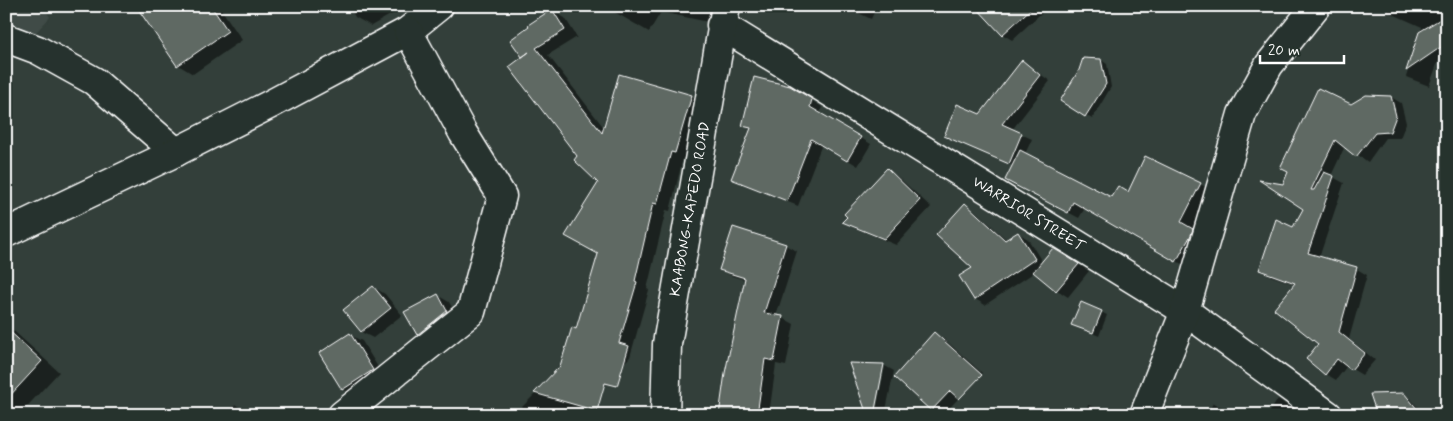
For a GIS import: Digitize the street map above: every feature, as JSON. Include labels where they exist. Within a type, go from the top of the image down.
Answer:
[{"type":"street","points":[[6,233],[176,152],[271,104],[408,31],[440,6]]},
{"type":"street","points":[[1144,415],[1185,311],[1242,114],[1270,65],[1316,6]]},
{"type":"street","name":"WARRIOR STREET","points":[[724,16],[1185,311],[1328,415]]},
{"type":"street","name":"KAABONG-KAPEDO ROAD","points":[[665,415],[667,344],[724,16]]},
{"type":"street","points":[[342,415],[472,312],[502,196],[463,133],[408,31]]},
{"type":"street","points":[[6,38],[38,50],[94,81],[176,152]]},
{"type":"shaded area","points":[[6,6],[42,6],[50,17],[6,65]]},
{"type":"building","points":[[136,6],[211,6],[228,31],[177,66]]},
{"type":"building","points":[[975,6],[1034,6],[1002,35]]},
{"type":"building","points":[[552,9],[565,30],[536,48],[602,133],[619,74],[692,95],[675,153],[671,152],[657,204],[653,203],[635,281],[637,282],[619,343],[629,346],[617,386],[605,383],[597,411],[534,393],[560,366],[572,327],[576,329],[598,254],[565,236],[598,183],[574,160],[577,156],[509,67],[529,52],[522,57],[510,40]]},
{"type":"building","points":[[1447,15],[1447,43],[1406,71],[1419,32]]},
{"type":"building","points":[[1083,58],[1101,59],[1106,84],[1085,117],[1060,101],[1079,70]]},
{"type":"building","points":[[1022,60],[1040,75],[1002,124],[1022,133],[1009,164],[944,136],[957,104],[980,114]]},
{"type":"building","points":[[754,77],[790,86],[812,99],[810,107],[861,137],[847,161],[811,139],[787,201],[731,179],[751,128],[742,126]]},
{"type":"building","points":[[1318,88],[1351,104],[1366,95],[1391,96],[1396,116],[1390,132],[1375,133],[1356,157],[1335,140],[1311,190],[1314,190],[1324,172],[1334,176],[1308,253],[1357,267],[1339,332],[1365,353],[1351,370],[1337,359],[1325,375],[1306,359],[1318,344],[1274,309],[1295,283],[1259,270],[1276,219],[1293,227],[1303,209],[1259,180],[1283,184],[1288,172],[1280,168]]},
{"type":"building","points":[[1020,150],[1111,197],[1118,186],[1128,192],[1145,156],[1201,183],[1181,222],[1193,229],[1176,262],[1073,202],[1068,213],[1005,180]]},
{"type":"building","points":[[887,168],[920,200],[884,239],[842,222],[847,217],[844,214]]},
{"type":"building","points":[[965,203],[1005,240],[1018,232],[1035,259],[974,300],[959,276],[972,268],[936,235]]},
{"type":"building","points":[[733,227],[786,244],[764,313],[783,316],[774,361],[765,359],[757,415],[719,415],[725,373],[745,278],[719,270]]},
{"type":"building","points":[[1053,248],[1079,264],[1056,291],[1033,272]]},
{"type":"building","points":[[373,286],[391,308],[361,332],[343,310]]},
{"type":"building","points":[[438,294],[447,311],[417,335],[404,312]]},
{"type":"building","points":[[1081,302],[1102,311],[1093,333],[1071,325]]},
{"type":"building","points":[[6,328],[42,361],[6,400]]},
{"type":"building","points":[[934,332],[982,375],[959,399],[950,391],[931,411],[894,377]]},
{"type":"building","points":[[350,333],[373,370],[342,390],[319,353]]},
{"type":"building","points":[[849,363],[884,364],[874,415],[867,415]]},
{"type":"building","points":[[1404,393],[1422,415],[1377,415],[1370,394]]}]
